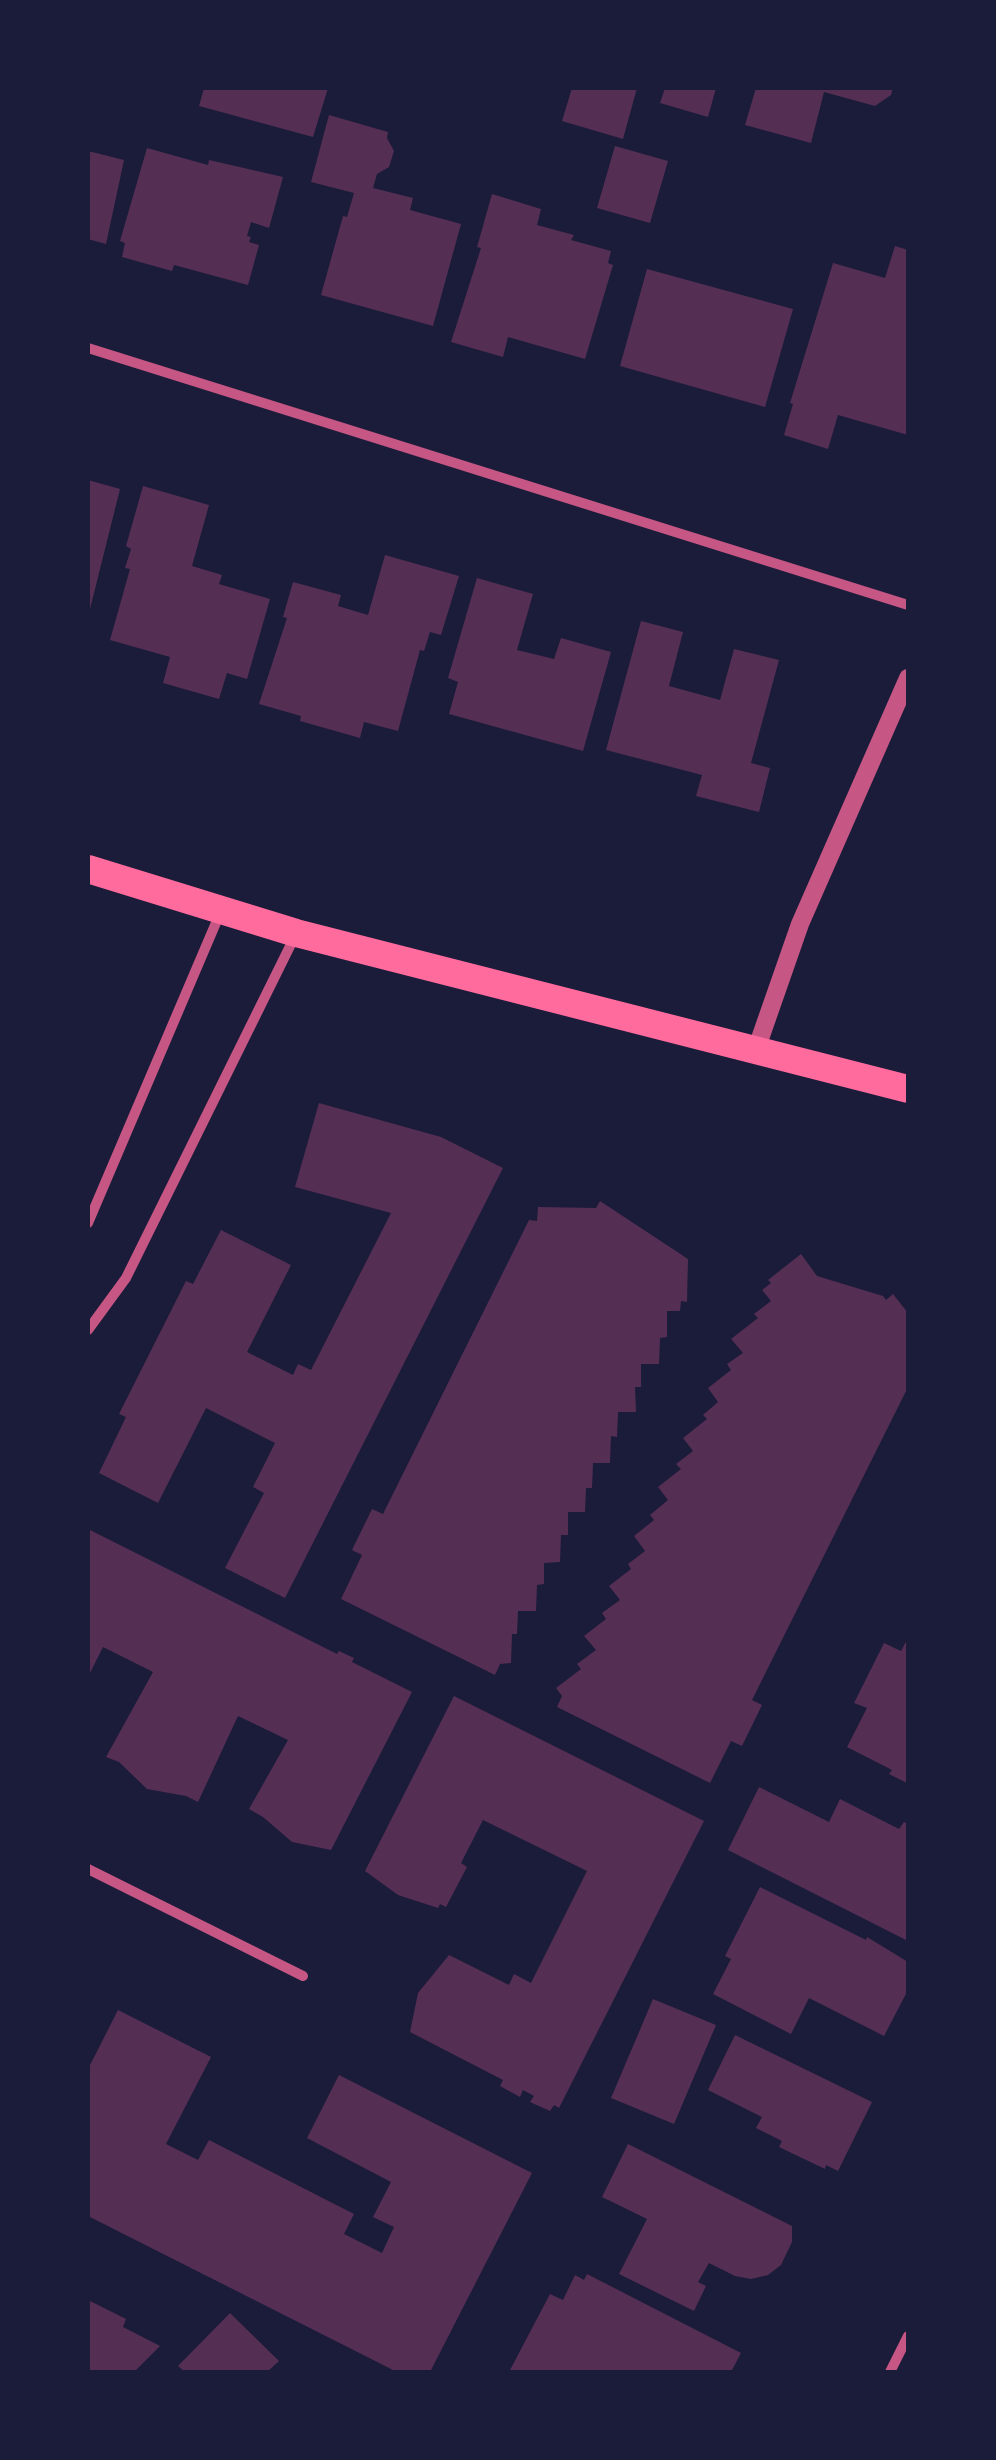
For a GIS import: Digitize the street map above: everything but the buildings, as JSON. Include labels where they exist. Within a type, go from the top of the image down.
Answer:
[{"type":"highway","points":[[88,869],[296,933],[908,1088]]},
{"type":"street","points":[[88,348],[908,605]]},
{"type":"street","points":[[756,1050],[800,924],[908,678]]},
{"type":"street","points":[[88,1223],[221,910]]},
{"type":"street","points":[[88,1330],[126,1278],[296,933]]},
{"type":"street","points":[[88,1869],[303,1976]]},
{"type":"street","points":[[890,2372],[908,2336]]}]
